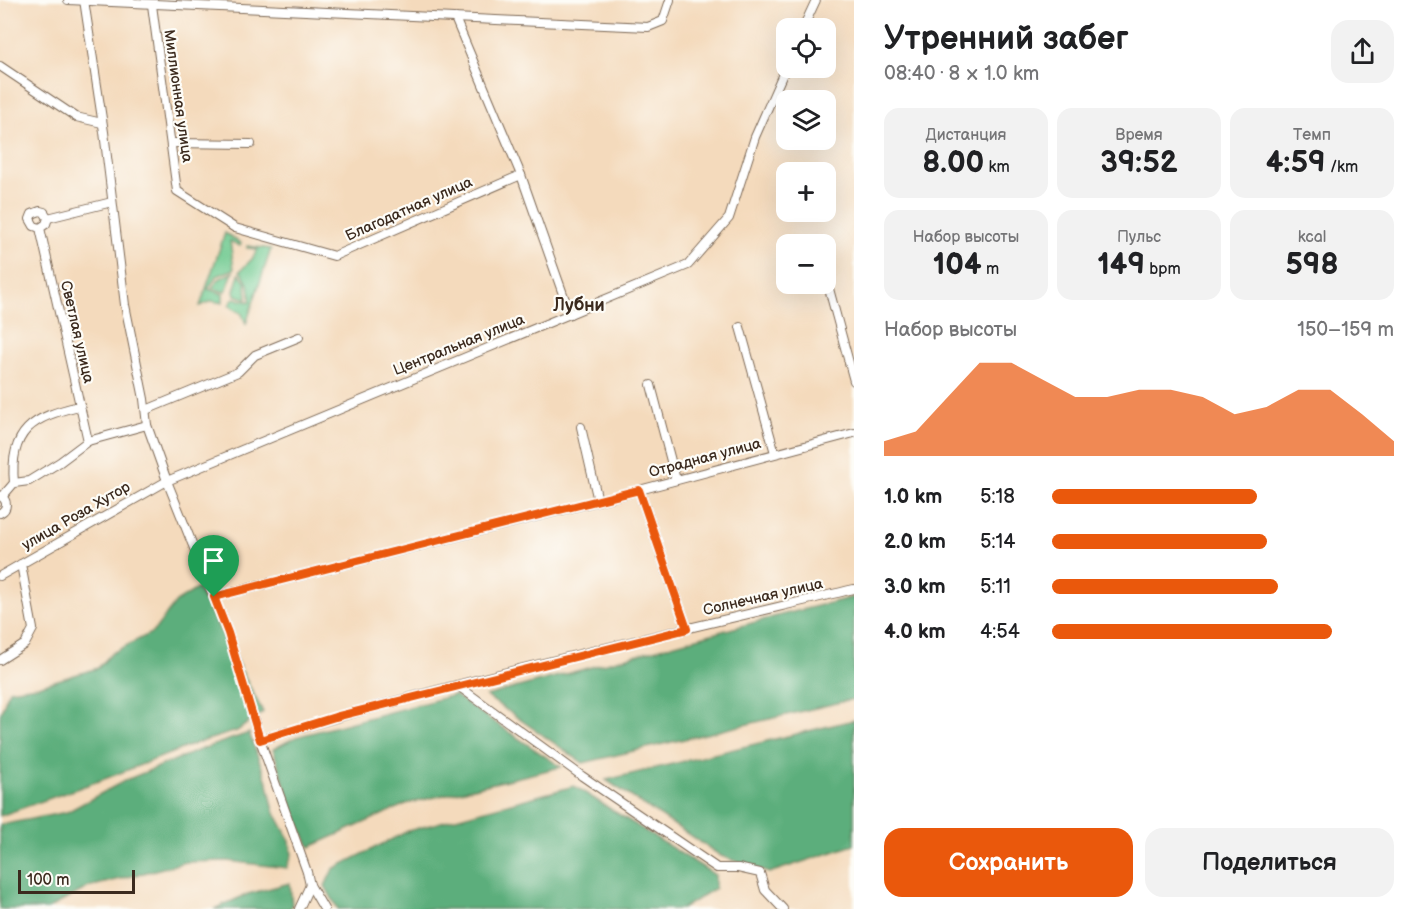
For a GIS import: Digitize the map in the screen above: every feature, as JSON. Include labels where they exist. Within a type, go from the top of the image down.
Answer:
[{"type":"street","points":[[68,0],[648,27],[663,21],[670,0]]},
{"type":"street","points":[[808,18],[816,0]]},
{"type":"street","points":[[84,1],[103,127],[125,305],[147,425],[228,633],[260,740],[310,885],[324,909]]},
{"type":"street","name":"Миллионная улица","points":[[152,5],[177,191]]},
{"type":"street","points":[[455,18],[521,175],[570,314]]},
{"type":"street","points":[[0,66],[76,117],[103,127]]},
{"type":"street","name":"Центральная улица","points":[[167,480],[688,265],[729,218],[755,136],[781,78]]},
{"type":"street","points":[[172,142],[251,144]]},
{"type":"street","name":"Благодатная улица","points":[[177,191],[235,228],[334,256],[521,175]]},
{"type":"street","points":[[39,228],[45,226],[48,218],[112,202]]},
{"type":"street","name":"Светлая улица","points":[[48,218],[42,211],[37,211],[30,219],[32,225],[39,228],[88,441]]},
{"type":"street","points":[[830,294],[854,381]]},
{"type":"street","points":[[740,327],[776,453]]},
{"type":"street","points":[[146,410],[238,372],[255,355],[299,337]]},
{"type":"street","points":[[651,385],[676,480]]},
{"type":"street","points":[[0,513],[6,507],[1,497],[14,483],[16,453],[25,429],[30,424],[57,412],[80,406]]},
{"type":"street","points":[[14,483],[22,483],[34,478],[88,441],[147,425]]},
{"type":"street","points":[[581,427],[598,501]]},
{"type":"street","name":"Отрадная улица","points":[[214,597],[598,501],[854,433]]},
{"type":"street","name":"улица Роза Хутор","points":[[0,576],[167,480]]},
{"type":"street","points":[[639,490],[687,629]]},
{"type":"street","points":[[0,660],[25,644],[33,629],[21,564]]},
{"type":"street","name":"Солнечная улица","points":[[260,740],[335,717],[457,685],[854,589]]},
{"type":"street","points":[[457,685],[582,776],[717,868],[738,868],[760,873],[765,890],[783,909]]},
{"type":"street","points":[[299,909],[310,885]]},
{"type":"green space","points":[[225,233],[241,243],[240,246],[230,241],[234,269],[217,276],[208,289],[223,294],[223,303],[212,301],[200,306]]},
{"type":"green space","points":[[247,246],[271,249],[246,324],[242,314],[229,305],[234,298],[250,302],[248,285],[240,271],[258,249],[247,248]]},
{"type":"green space","points":[[233,272],[224,292],[212,288],[219,279]]},
{"type":"green space","points":[[239,274],[246,283],[247,299],[235,295]]},
{"type":"green space","points":[[198,588],[263,712],[237,731],[197,743],[0,816],[0,715],[9,690],[38,686],[98,668],[112,653],[153,632],[176,602]]},
{"type":"green space","points":[[854,597],[854,699],[583,763],[486,696],[781,615]]},
{"type":"green space","points":[[454,695],[561,767],[406,804],[310,847],[295,816],[273,749],[296,737]]},
{"type":"green space","points":[[854,720],[854,845],[769,873],[721,856],[606,780]]},
{"type":"green space","points":[[249,733],[268,784],[274,811],[290,841],[292,855],[287,868],[227,861],[186,862],[89,887],[48,909],[0,909],[0,825],[67,812],[126,780],[202,749]]},
{"type":"green space","points":[[574,786],[715,875],[715,888],[682,909],[338,909],[325,886],[333,869],[408,831]]},
{"type":"green space","points":[[290,883],[292,906],[289,909],[214,909],[248,894]]},
{"type":"district","name":"Лубни","points":[[579,305]]},
{"type":"route","points":[[639,490],[687,629],[457,685],[335,717],[260,740],[228,633],[214,597],[639,490]]}]
